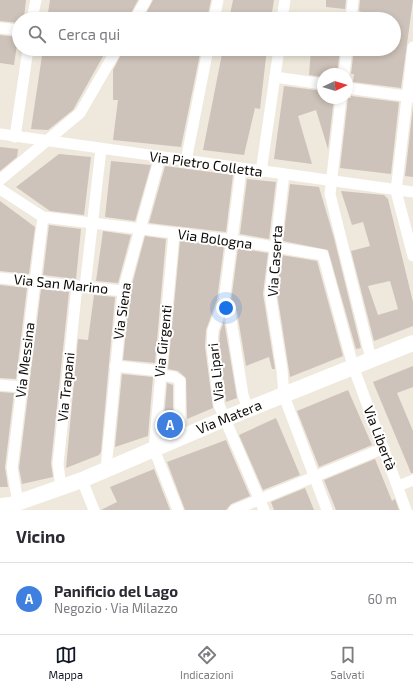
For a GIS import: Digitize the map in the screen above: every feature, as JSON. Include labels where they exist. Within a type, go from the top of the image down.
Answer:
[{"type":"street","points":[[33,12],[36,0]]},
{"type":"street","points":[[139,12],[146,0]]},
{"type":"street","points":[[215,12],[218,0]]},
{"type":"street","points":[[283,12],[285,0]]},
{"type":"street","points":[[352,12],[353,0]]},
{"type":"street","points":[[0,28],[12,29]]},
{"type":"street","points":[[413,47],[410,96],[396,191],[413,256]]},
{"type":"street","points":[[15,137],[27,56]]},
{"type":"street","points":[[0,180],[80,113],[113,56]]},
{"type":"street","points":[[186,161],[207,56]]},
{"type":"street","points":[[261,172],[278,56]]},
{"type":"street","points":[[345,68],[346,56]]},
{"type":"street","points":[[275,78],[317,83]]},
{"type":"street","points":[[353,89],[410,96]]},
{"type":"street","points":[[340,104],[330,182],[330,194],[371,359]]},
{"type":"street","name":"Via Pietro Colletta","points":[[0,134],[261,172],[284,174],[330,182],[413,192]]},
{"type":"street","name":"Via Trapani","points":[[61,488],[58,464],[81,286],[92,223],[101,149]]},
{"type":"street","name":"Via Siena","points":[[106,470],[123,291],[160,157]]},
{"type":"street","name":"Via Lipari","points":[[241,169],[224,302],[213,330],[212,346],[219,405],[262,505]]},
{"type":"street","name":"Via Caserta","points":[[284,174],[270,294],[282,370],[284,396],[327,510]]},
{"type":"street","name":"Via Bologna","points":[[0,189],[43,217],[232,240],[324,255],[353,366]]},
{"type":"street","name":"Via Messina","points":[[18,503],[12,468],[43,217]]},
{"type":"street","name":"Via Girgenti","points":[[154,449],[174,234]]},
{"type":"street","name":"Via San Marino","points":[[0,278],[123,291]]},
{"type":"street","name":"Via Lipari","points":[[224,302],[230,313],[243,395],[248,409]]},
{"type":"street","name":"Via Matera","points":[[0,506],[18,503],[82,480],[248,409],[284,396],[353,366],[413,343]]},
{"type":"street","points":[[115,366],[160,373],[180,380],[180,438]]},
{"type":"street","name":"Via Libertà","points":[[353,366],[406,510]]},
{"type":"street","points":[[0,385],[21,387]]},
{"type":"street","points":[[234,510],[262,505],[314,477],[384,448]]},
{"type":"street","points":[[154,449],[178,510]]},
{"type":"street","points":[[82,480],[94,510]]},
{"type":"street","points":[[398,486],[413,480]]},
{"type":"street","points":[[0,506],[2,510]]},
{"type":"building","points":[[0,0],[26,0],[25,12],[12,12],[12,22],[0,21]]},
{"type":"building","points":[[50,0],[138,0],[132,12],[48,12]]},
{"type":"building","points":[[153,0],[211,0],[208,12],[147,12]]},
{"type":"building","points":[[233,0],[274,0],[272,12],[230,12]]},
{"type":"building","points":[[326,0],[346,0],[345,9],[326,7]]},
{"type":"building","points":[[360,0],[413,0],[401,88],[353,82],[354,74],[352,68],[353,56],[401,56],[401,12],[359,11]]},
{"type":"building","points":[[0,35],[12,36],[12,56],[15,56],[14,65],[0,63]]},
{"type":"building","points":[[42,56],[103,56],[73,110],[48,130],[31,129]]},
{"type":"building","points":[[120,56],[200,56],[181,147],[113,140],[118,100],[113,100],[113,70]]},
{"type":"building","points":[[222,56],[266,56],[260,109],[255,108],[244,155],[203,150]]},
{"type":"building","points":[[311,56],[339,56],[338,68],[317,68],[317,76],[309,75]]},
{"type":"building","points":[[284,86],[317,90],[317,104],[333,104],[328,149],[316,110],[298,116],[312,164],[274,159]]},
{"type":"building","points":[[353,96],[399,102],[391,174],[340,168],[347,104],[353,104]]},
{"type":"building","points":[[413,107],[413,177],[405,176]]},
{"type":"building","points":[[0,147],[18,149],[17,157],[0,171]]},
{"type":"building","points":[[59,154],[91,157],[84,215],[50,211],[16,187]]},
{"type":"building","points":[[111,161],[151,165],[135,221],[105,217]]},
{"type":"building","points":[[165,166],[233,175],[226,232],[149,223]]},
{"type":"building","points":[[247,179],[276,182],[269,239],[240,234]]},
{"type":"building","points":[[290,184],[319,187],[334,238],[361,348],[356,349],[328,250],[283,241]]},
{"type":"building","points":[[341,191],[384,195],[388,199],[413,302],[413,326],[374,341],[351,251],[370,246],[363,222],[352,225]],"holes":[[[390,281],[398,309],[378,315],[368,286]]]},
{"type":"building","points":[[0,201],[35,227],[29,274],[0,271]]},
{"type":"building","points":[[49,225],[81,229],[76,279],[43,275]]},
{"type":"building","points":[[103,231],[131,235],[118,283],[96,281]]},
{"type":"building","points":[[145,236],[166,239],[155,363],[123,360],[130,292]]},
{"type":"building","points":[[180,241],[224,246],[217,300],[206,330],[205,347],[213,408],[187,419],[186,378],[178,371],[168,369]]},
{"type":"building","points":[[238,248],[268,253],[263,294],[275,369],[272,369],[269,357],[246,366],[237,312],[231,301]]},
{"type":"building","points":[[281,255],[317,261],[343,356],[290,377],[277,293]]},
{"type":"building","points":[[0,285],[27,288],[16,379],[0,378]]},
{"type":"building","points":[[41,289],[69,292],[51,463],[53,477],[22,484],[19,468]]},
{"type":"building","points":[[94,295],[115,297],[101,452],[99,455],[66,468],[78,339],[88,340]]},
{"type":"building","points":[[224,321],[237,398],[226,402],[219,346],[220,332]]},
{"type":"building","points":[[413,366],[413,387],[397,393],[413,431],[413,473],[411,473],[373,382]]},
{"type":"building","points":[[122,374],[153,377],[148,436],[115,447]]},
{"type":"building","points":[[167,383],[173,385],[173,427],[163,431]]},
{"type":"building","points":[[348,390],[372,445],[319,467],[297,411]]},
{"type":"building","points":[[0,392],[14,393],[5,467],[8,487],[0,487]]},
{"type":"building","points":[[276,418],[300,475],[263,490],[239,435]]},
{"type":"building","points":[[226,440],[250,496],[231,504],[226,510],[185,510],[167,462]]},
{"type":"building","points":[[375,459],[392,501],[395,499],[399,510],[336,510],[324,480]]},
{"type":"building","points":[[154,469],[170,510],[101,510],[117,502],[110,487]]},
{"type":"building","points":[[305,488],[314,510],[274,510],[271,502]]},
{"type":"place","name":"Panificio del Lago","points":[[170,425]]}]
